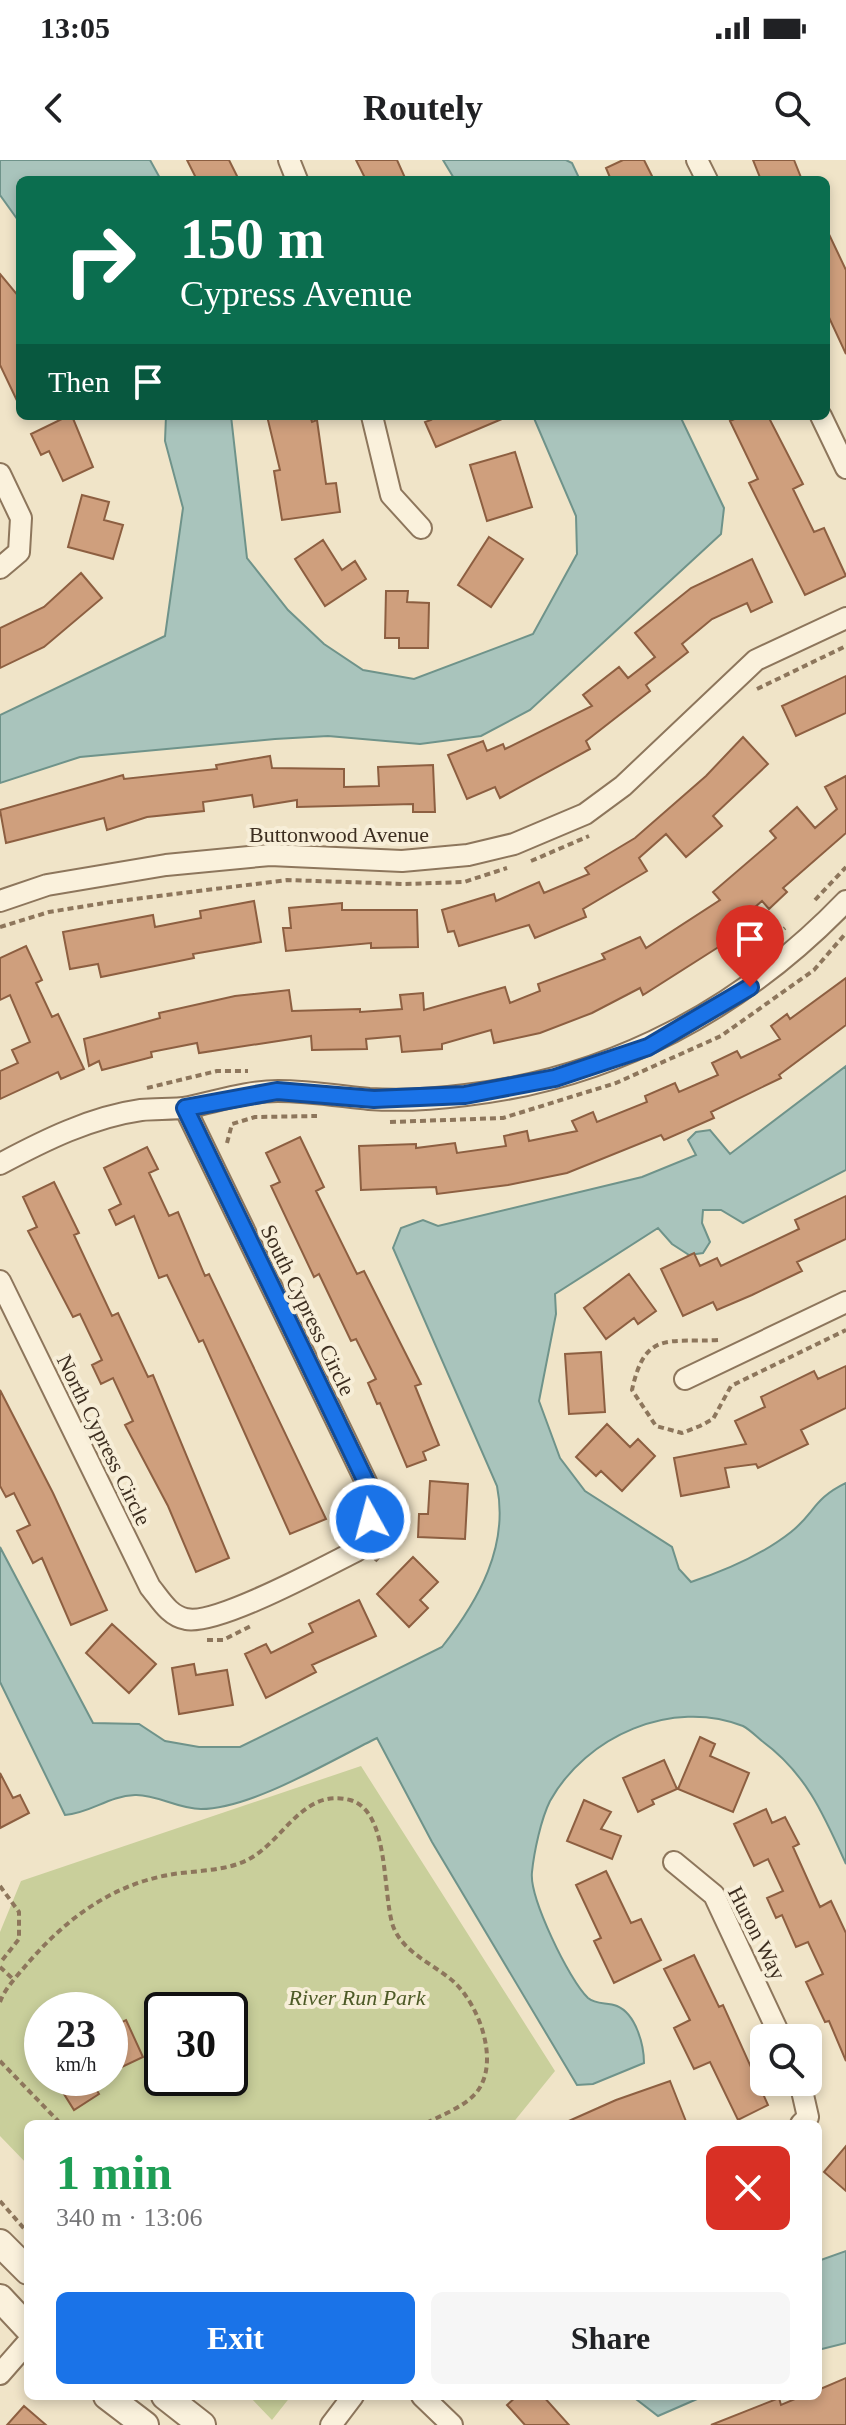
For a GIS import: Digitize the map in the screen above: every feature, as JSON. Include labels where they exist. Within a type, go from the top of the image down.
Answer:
[{"type":"street","points":[[373,420],[391,495],[421,528]]},
{"type":"street","points":[[823,420],[846,468]]},
{"type":"street","points":[[0,474],[21,518],[19,552],[0,568]]},
{"type":"street","name":"Buttonwood Avenue","points":[[0,901],[47,885],[166,865],[270,855],[402,861],[468,855],[514,844],[585,814],[623,786],[756,660],[846,618]]},
{"type":"street","points":[[0,1164],[90,1121],[141,1110],[185,1108],[277,1091],[374,1099],[465,1095],[555,1078],[648,1047],[704,1016],[750,987],[814,934],[846,901]]},
{"type":"street","name":"South Cypress Circle","points":[[173,1614],[188,1620],[218,1616],[356,1551],[366,1537],[370,1519],[369,1488],[185,1108]]},
{"type":"street","name":"North Cypress Circle","points":[[0,1281],[150,1587],[173,1614]]},
{"type":"street","points":[[685,1379],[846,1302]]},
{"type":"street","name":"Huron Way","points":[[674,1862],[714,1895],[774,2024]]},
{"type":"street","points":[[803,2096],[808,2117],[805,2120]]},
{"type":"street","points":[[0,2243],[24,2267]]},
{"type":"street","points":[[0,2298],[24,2324]]},
{"type":"street","points":[[0,2374],[24,2347]]},
{"type":"street","points":[[112,2400],[145,2425]]},
{"type":"street","points":[[170,2400],[202,2425]]},
{"type":"street","points":[[331,2425],[350,2400]]},
{"type":"street","points":[[426,2400],[452,2425]]},
{"type":"path","points":[[744,696],[846,646]]},
{"type":"path","points":[[0,927],[98,904],[287,880],[405,884],[464,882],[548,856],[596,831]]},
{"type":"path","points":[[810,905],[846,867]]},
{"type":"path","points":[[736,968],[788,926]]},
{"type":"path","points":[[384,1121],[406,1124],[503,1118],[616,1083],[721,1036],[814,970],[846,933]]},
{"type":"path","points":[[133,1091],[217,1071],[256,1072]]},
{"type":"path","points":[[230,1151],[226,1141],[232,1124],[255,1117],[323,1115]]},
{"type":"path","points":[[367,1569],[388,1548],[394,1521],[389,1496]]},
{"type":"path","points":[[197,1639],[223,1640],[259,1622]]},
{"type":"path","points":[[0,2002],[14,1980],[69,1920],[99,1900],[168,1875],[230,1866],[251,1858],[307,1806],[332,1798],[353,1801],[371,1815],[380,1837],[385,1888],[401,1941],[457,1985],[476,2013],[486,2046],[484,2076],[476,2093],[431,2120]]},
{"type":"path","points":[[0,1886],[19,1912],[19,1939],[0,1965],[14,1980]]},
{"type":"path","points":[[0,2061],[57,2120]]},
{"type":"path","points":[[0,2201],[24,2228]]},
{"type":"green space","name":"River Run Park","points":[[361,1766],[555,2071],[515,2120],[24,2120],[24,2161],[0,2136],[0,1932],[21,1881]]},
{"type":"green space","points":[[253,2400],[288,2400],[272,2420]]},
{"type":"water","points":[[0,160],[150,160],[159,176],[16,176],[16,217],[0,195]]},
{"type":"water","points":[[443,160],[566,160],[572,163],[578,176],[453,176]]},
{"type":"water","points":[[166,420],[231,420],[247,558],[288,610],[324,644],[363,670],[414,679],[533,634],[577,554],[576,516],[535,420],[682,420],[724,508],[721,534],[530,710],[481,736],[420,744],[328,736],[80,757],[0,783],[0,715],[165,636],[183,508],[165,441]]},
{"type":"water","points":[[846,1066],[846,1170],[743,1223],[721,1210],[703,1210],[702,1223],[710,1242],[703,1253],[689,1255],[672,1244],[658,1228],[555,1294],[556,1314],[539,1401],[560,1458],[585,1491],[672,1547],[679,1569],[691,1582],[731,1567],[768,1548],[799,1525],[827,1495],[846,1483],[846,1864],[812,1796],[791,1767],[745,1727],[716,1719],[688,1717],[660,1720],[608,1741],[585,1758],[566,1778],[550,1801],[544,1817],[532,1872],[543,1918],[571,1974],[588,1998],[617,2006],[634,2023],[644,2063],[593,2084],[577,2085],[432,1842],[377,1738],[266,1793],[221,1807],[184,1807],[135,1795],[65,1815],[0,1682],[0,1547],[93,1723],[139,1724],[165,1741],[199,1747],[240,1747],[442,1647],[468,1610],[488,1571],[499,1530],[500,1508],[497,1486],[393,1248],[401,1228],[423,1220],[438,1226],[642,1177],[696,1155],[688,1140],[696,1132],[710,1130],[730,1154]]},
{"type":"water","points":[[846,2251],[846,2343],[822,2349],[822,2260]]},
{"type":"water","points":[[637,2400],[695,2400],[658,2416]]},
{"type":"building","points":[[187,160],[229,160],[237,176],[195,176]]},
{"type":"building","points":[[356,160],[397,160],[404,176],[364,176]]},
{"type":"building","points":[[623,160],[644,160],[652,176],[609,176],[606,168]]},
{"type":"building","points":[[753,160],[794,160],[800,176],[759,176]]},
{"type":"building","points":[[830,236],[846,270],[846,354],[830,320]]},
{"type":"building","points":[[0,274],[16,293],[16,399],[0,365]]},
{"type":"building","points":[[60,420],[74,420],[93,467],[63,481],[49,451],[41,455],[31,434]]},
{"type":"building","points":[[268,420],[317,420],[326,484],[336,483],[340,512],[282,520],[274,471],[280,470]]},
{"type":"building","points":[[431,420],[500,420],[436,447],[425,422]]},
{"type":"building","points":[[770,420],[803,484],[793,489],[814,532],[824,528],[846,576],[805,595],[749,483],[758,479],[730,421]]},
{"type":"building","points":[[515,452],[532,507],[487,521],[470,465]]},
{"type":"building","points":[[82,495],[109,502],[104,520],[123,525],[113,559],[68,547]]},
{"type":"building","points":[[489,537],[523,559],[491,607],[458,585]]},
{"type":"building","points":[[323,540],[342,570],[355,561],[366,579],[325,606],[295,559]]},
{"type":"building","points":[[752,559],[772,602],[751,612],[747,603],[712,619],[682,644],[688,652],[646,685],[650,691],[586,741],[590,749],[500,798],[495,787],[467,799],[448,755],[483,741],[487,751],[503,744],[505,749],[592,706],[583,695],[619,667],[628,678],[655,657],[635,633],[691,588]]},
{"type":"building","points":[[81,573],[102,598],[44,647],[0,668],[0,628],[44,607]]},
{"type":"building","points":[[386,591],[408,591],[407,602],[429,603],[428,648],[399,648],[399,638],[385,638]]},
{"type":"building","points":[[846,676],[846,713],[796,736],[782,706]]},
{"type":"building","points":[[743,737],[768,764],[713,816],[722,826],[686,857],[666,834],[639,858],[647,871],[583,909],[586,917],[535,938],[529,925],[459,946],[454,931],[448,932],[442,910],[494,894],[496,901],[539,882],[544,893],[589,874],[585,868],[635,838],[706,776]]},
{"type":"building","points":[[270,756],[272,768],[344,769],[344,787],[379,786],[378,767],[433,765],[435,812],[413,812],[413,804],[297,807],[297,800],[254,807],[252,795],[203,802],[204,811],[147,817],[107,830],[104,818],[6,843],[0,810],[123,775],[124,779],[217,769],[216,765]]},
{"type":"building","points":[[846,776],[846,833],[783,888],[787,892],[769,909],[762,901],[724,934],[728,941],[643,995],[640,988],[592,1013],[540,1033],[494,1043],[491,1030],[442,1044],[442,1049],[402,1052],[400,1036],[366,1039],[367,1049],[312,1050],[311,1036],[199,1053],[197,1043],[151,1052],[152,1057],[102,1070],[99,1061],[89,1066],[84,1039],[160,1018],[159,1013],[235,996],[289,990],[292,1011],[360,1009],[360,1012],[402,1009],[400,995],[423,993],[424,1010],[505,987],[510,1003],[540,991],[538,984],[605,959],[602,954],[640,937],[646,948],[720,900],[713,892],[776,838],[770,831],[797,807],[815,828],[837,809],[825,787]]},
{"type":"building","points":[[254,901],[261,942],[193,954],[194,958],[101,977],[98,964],[70,969],[63,932],[153,915],[155,927],[201,918],[200,911]]},
{"type":"building","points":[[342,903],[342,910],[417,910],[418,947],[371,948],[371,943],[286,951],[283,928],[291,928],[289,908]]},
{"type":"building","points":[[26,946],[42,980],[36,983],[52,1017],[58,1014],[84,1069],[61,1079],[58,1072],[0,1099],[0,1071],[18,1063],[12,1050],[30,1042],[10,995],[0,1000],[0,958]]},
{"type":"building","points":[[846,978],[846,1025],[779,1075],[781,1078],[711,1112],[714,1118],[664,1140],[661,1135],[567,1173],[508,1185],[437,1194],[436,1187],[361,1190],[359,1146],[416,1144],[416,1148],[455,1143],[457,1153],[506,1146],[504,1136],[527,1131],[529,1141],[577,1131],[572,1121],[593,1112],[597,1122],[647,1102],[645,1096],[675,1083],[679,1092],[718,1075],[712,1063],[737,1051],[741,1058],[780,1039],[771,1026],[787,1014],[790,1019]]},
{"type":"building","points":[[300,1137],[324,1187],[316,1191],[357,1274],[364,1271],[421,1384],[415,1386],[439,1445],[423,1452],[426,1460],[407,1467],[380,1403],[377,1404],[368,1383],[376,1379],[356,1339],[351,1341],[319,1274],[314,1277],[271,1186],[280,1182],[266,1153]]},
{"type":"building","points":[[147,1147],[158,1169],[149,1173],[169,1216],[178,1212],[205,1276],[209,1274],[326,1519],[290,1534],[203,1340],[199,1342],[167,1275],[159,1278],[134,1216],[116,1225],[109,1210],[121,1204],[104,1168]]},
{"type":"building","points":[[54,1182],[79,1233],[74,1235],[112,1316],[118,1313],[148,1377],[153,1375],[229,1558],[196,1572],[168,1506],[125,1425],[133,1421],[113,1378],[101,1384],[92,1365],[102,1360],[80,1314],[73,1317],[28,1231],[37,1227],[23,1197]]},
{"type":"building","points":[[846,1196],[846,1239],[797,1262],[802,1271],[752,1295],[717,1310],[713,1302],[683,1316],[661,1269],[694,1253],[700,1266],[717,1258],[721,1266],[799,1229],[795,1220]]},
{"type":"building","points":[[629,1274],[656,1311],[638,1324],[634,1318],[606,1339],[584,1308]]},
{"type":"building","points":[[601,1352],[605,1412],[569,1414],[565,1354]]},
{"type":"building","points":[[846,1366],[846,1408],[801,1430],[808,1444],[758,1468],[756,1464],[725,1468],[729,1487],[681,1496],[674,1458],[746,1444],[735,1421],[765,1407],[761,1397],[814,1371],[818,1379]]},
{"type":"building","points":[[0,1390],[53,1493],[107,1610],[71,1625],[42,1558],[33,1563],[17,1531],[30,1525],[14,1493],[6,1497],[0,1486]]},
{"type":"building","points":[[607,1424],[630,1447],[638,1439],[655,1456],[622,1491],[601,1471],[596,1476],[576,1457]]},
{"type":"building","points":[[430,1481],[468,1484],[465,1539],[418,1537],[419,1514],[428,1514]]},
{"type":"building","points":[[413,1557],[438,1582],[420,1600],[428,1608],[409,1627],[377,1594]]},
{"type":"building","points":[[359,1600],[376,1636],[312,1665],[316,1672],[266,1698],[245,1654],[266,1644],[271,1653],[313,1632],[309,1624]]},
{"type":"building","points":[[112,1624],[156,1664],[129,1693],[86,1653]]},
{"type":"building","points":[[194,1664],[196,1675],[227,1670],[233,1705],[179,1714],[172,1668]]},
{"type":"building","points":[[700,1737],[715,1744],[710,1756],[749,1773],[733,1812],[678,1789]]},
{"type":"building","points":[[664,1760],[677,1789],[652,1800],[654,1804],[638,1812],[623,1778]]},
{"type":"building","points":[[0,1773],[13,1798],[20,1795],[29,1813],[0,1828]]},
{"type":"building","points":[[584,1800],[611,1812],[601,1829],[621,1836],[612,1859],[567,1841]]},
{"type":"building","points":[[766,1809],[772,1823],[785,1817],[799,1844],[793,1847],[820,1907],[831,1901],[846,1933],[846,2061],[829,2021],[825,2022],[806,1982],[823,1974],[808,1942],[796,1947],[782,1915],[776,1918],[767,1898],[783,1891],[768,1859],[754,1866],[734,1824]]},
{"type":"building","points":[[606,1871],[631,1923],[641,1919],[661,1960],[614,1983],[594,1941],[601,1938],[576,1885]]},
{"type":"building","points":[[694,1955],[719,2007],[723,2005],[750,2065],[750,2096],[764,2096],[768,2105],[738,2120],[710,2062],[694,2069],[674,2028],[690,2020],[664,1969]]},
{"type":"building","points":[[128,2024],[143,2057],[128,2064]]},
{"type":"building","points":[[670,2081],[685,2120],[571,2120]]},
{"type":"building","points":[[65,2096],[96,2096],[74,2110]]},
{"type":"building","points":[[846,2146],[846,2191],[824,2172]]},
{"type":"building","points":[[846,2378],[846,2425],[711,2425],[774,2400],[780,2400],[781,2405],[793,2400],[822,2400],[822,2388]]},
{"type":"building","points":[[513,2400],[547,2400],[569,2425],[525,2425],[507,2405]]},
{"type":"building","points":[[24,2406],[46,2425],[7,2425]]},
{"type":"route","points":[[370,1519],[369,1488],[185,1108],[277,1091],[374,1099],[465,1095],[555,1078],[648,1047],[750,987]]}]
